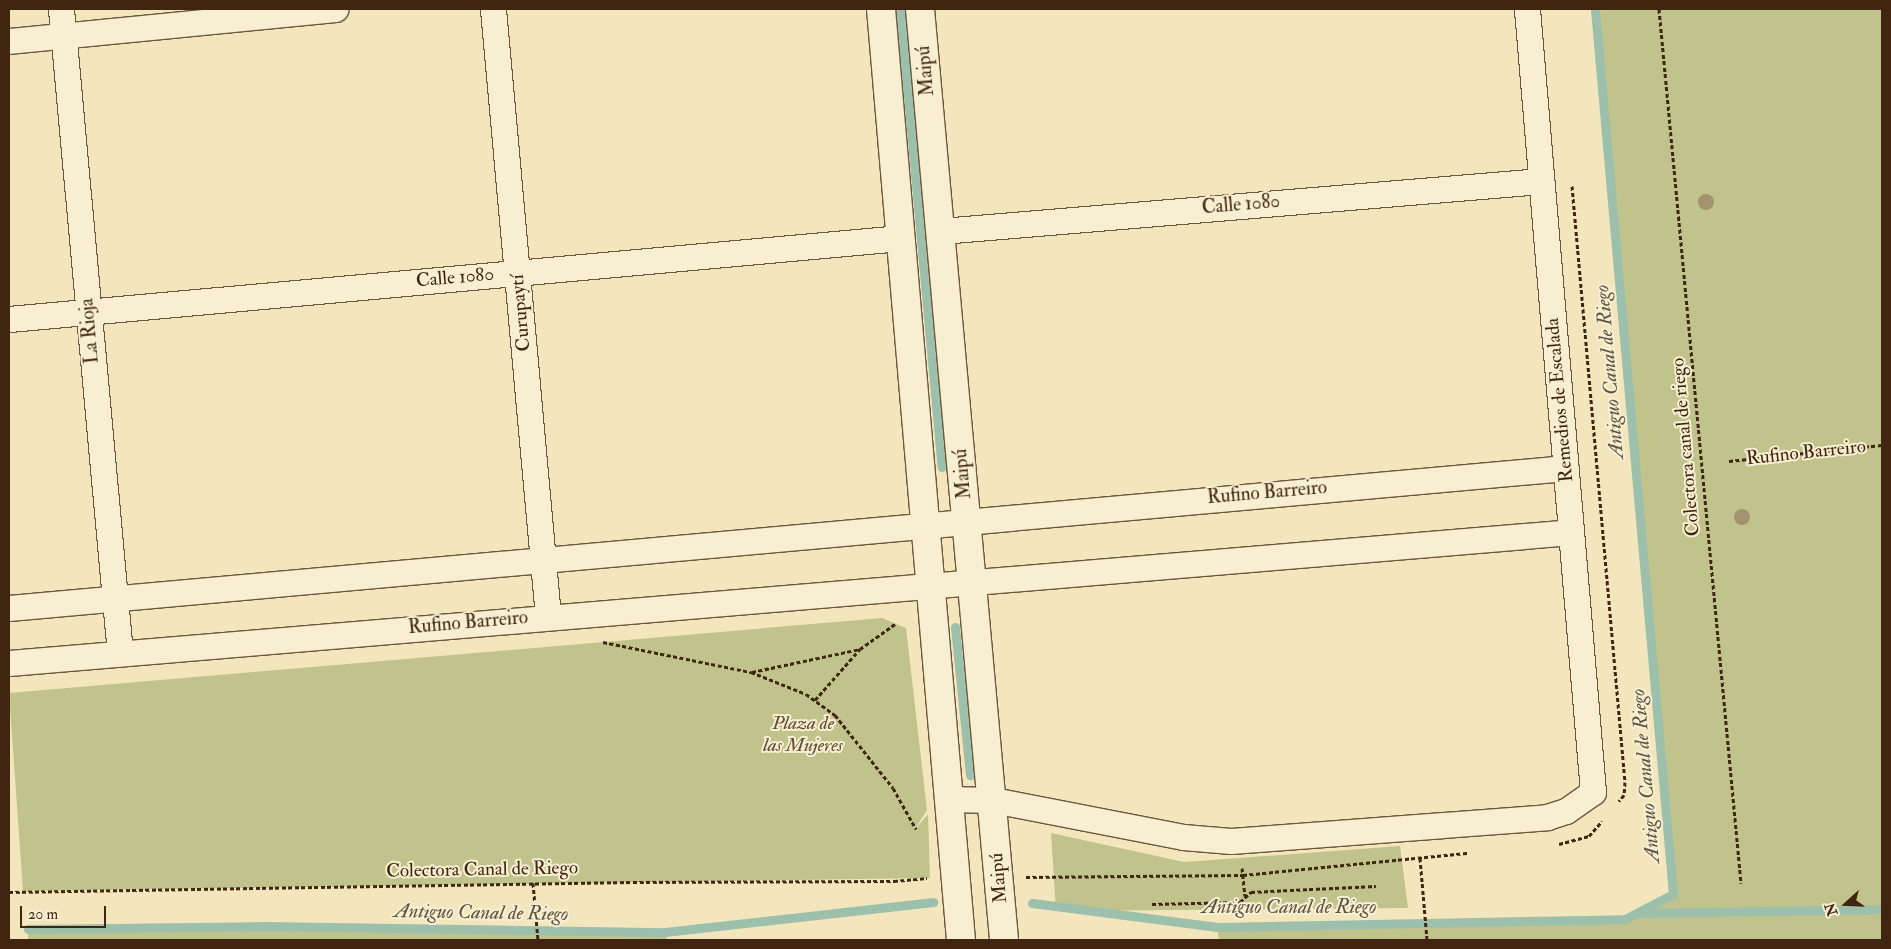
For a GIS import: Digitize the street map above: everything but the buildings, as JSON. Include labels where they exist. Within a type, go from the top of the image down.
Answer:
[{"type":"street","name":"La Rioja","points":[[61,9],[120,653]]},
{"type":"street","points":[[9,41],[335,9]]},
{"type":"street","name":"Curupaytí","points":[[493,9],[548,616]]},
{"type":"street","name":"Maipú","points":[[881,9],[925,525],[928,585],[961,940]]},
{"type":"street","name":"Maipú","points":[[920,9],[993,800],[1004,940]]},
{"type":"street","name":"Remedios de Escalada","points":[[993,800],[1183,837],[1231,841],[1547,817],[1566,810],[1593,792],[1527,9]]},
{"type":"street","name":"Calle 1080","points":[[941,232],[1541,181]]},
{"type":"street","name":"Calle 1080","points":[[9,318],[900,238]]},
{"type":"street","name":"Rufino Barreiro","points":[[925,525],[1566,468]]},
{"type":"street","points":[[9,608],[925,525]]},
{"type":"street","points":[[973,580],[1571,532]]},
{"type":"street","name":"Rufino Barreiro","points":[[9,662],[973,580]]},
{"type":"street","points":[[948,799],[993,800]]},
{"type":"path","name":"Colectora canal de riego","points":[[1659,9],[1741,883]]},
{"type":"path","points":[[1571,177],[1625,782],[1624,795],[1612,809]]},
{"type":"path","name":"Rufino Barreiro","points":[[1729,460],[1882,445]]},
{"type":"path","points":[[815,700],[860,649],[896,624]]},
{"type":"path","points":[[599,641],[751,672],[815,700],[835,715],[887,780],[916,829]]},
{"type":"path","points":[[751,672],[860,649]]},
{"type":"path","points":[[1555,844],[1574,842],[1590,836],[1607,816]]},
{"type":"path","points":[[999,876],[1243,875],[1478,852]]},
{"type":"path","points":[[1420,858],[1427,940]]},
{"type":"path","name":"Colectora Canal de Riego","points":[[9,892],[533,883],[894,881],[955,876]]},
{"type":"path","points":[[533,883],[538,940]]},
{"type":"path","points":[[1152,904],[1240,902],[1250,892],[1376,886]]},
{"type":"green space","points":[[1598,9],[1882,9],[1882,940],[1219,940],[1217,927],[1625,919],[1673,894]]},
{"type":"green space","name":"Plaza de las Mujeres","points":[[882,618],[906,628],[927,810],[913,832],[928,814],[930,878],[23,891],[9,693]]},
{"type":"green space","points":[[1051,833],[1184,862],[1400,846],[1408,908],[1056,911]]},
{"type":"green space","points":[[28,929],[665,932],[667,940],[28,940]]},
{"type":"waterway","points":[[900,9],[942,467]]},
{"type":"waterway","name":"Antiguo Canal de Riego","points":[[1032,903],[1217,927],[1625,919],[1673,894],[1595,9]]},
{"type":"waterway","points":[[955,627],[970,775]]},
{"type":"waterway","name":"Antiguo Canal de Riego","points":[[28,929],[265,926],[665,932],[933,902]]},
{"type":"waterway","points":[[1639,913],[1882,909]]}]
